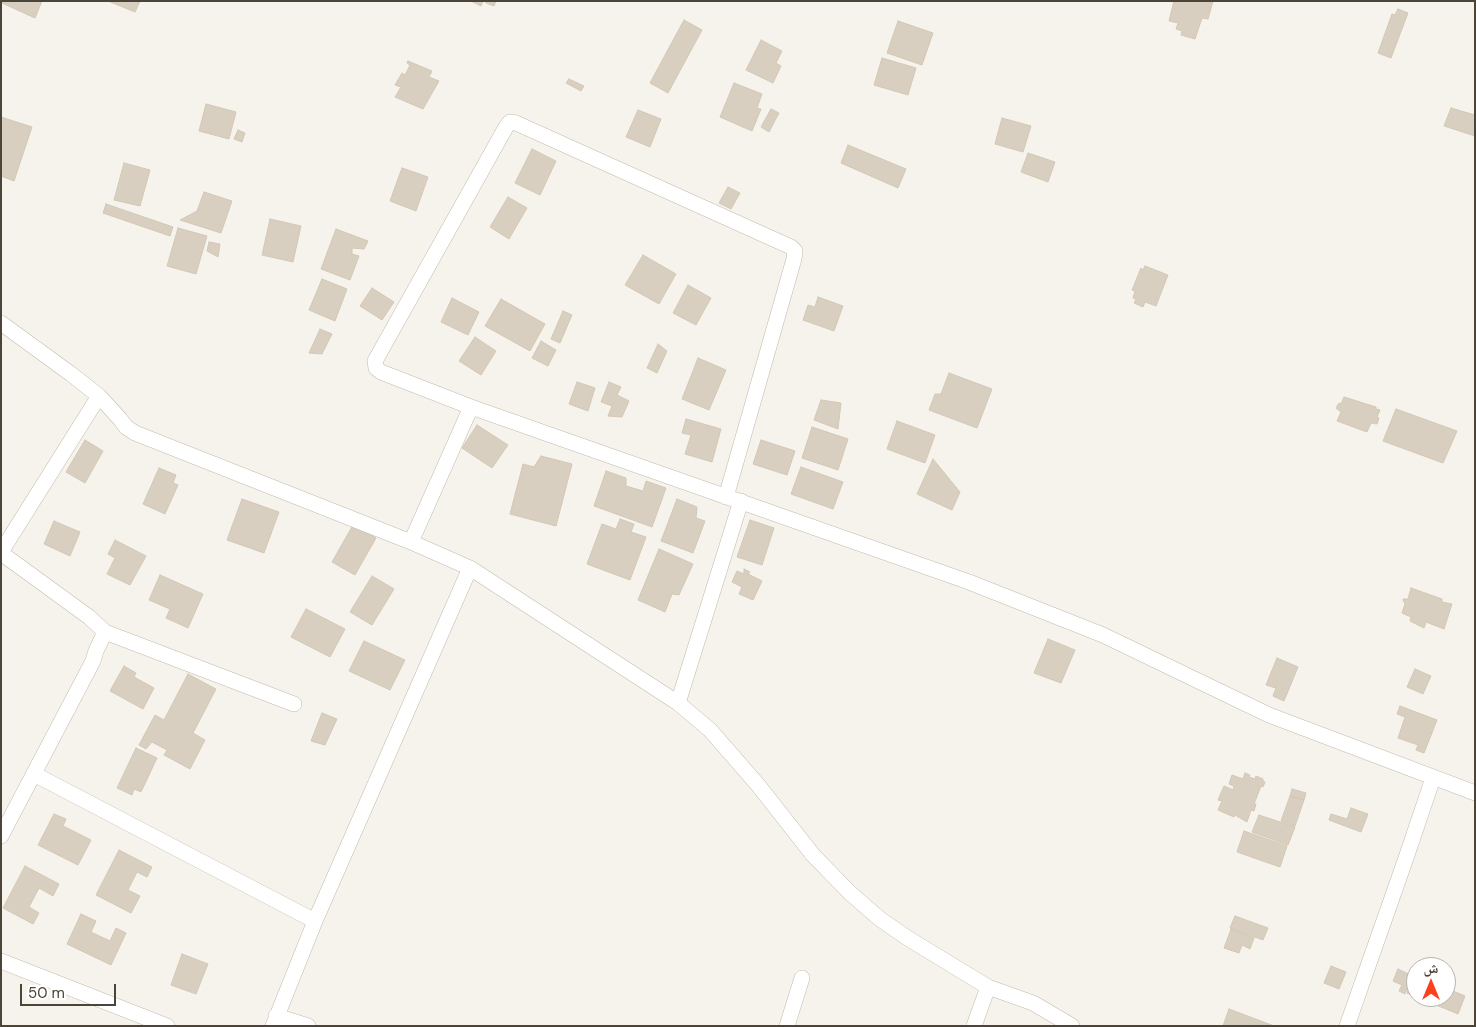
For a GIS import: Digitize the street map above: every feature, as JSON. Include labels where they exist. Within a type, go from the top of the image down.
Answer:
[{"type":"street","points":[[726,496],[795,252],[791,246],[516,123],[510,122],[376,361],[376,368],[381,372],[471,407],[969,582],[1103,635],[1269,715],[1475,793]]},
{"type":"street","points":[[1,323],[99,396],[126,427],[135,433],[411,542],[470,568],[678,702],[710,730],[758,785],[813,855],[850,893],[880,919],[988,987],[1033,1003],[1072,1026]]},
{"type":"street","points":[[99,396],[1,552],[89,617],[104,632],[294,704]]},
{"type":"street","points":[[411,542],[471,407]]},
{"type":"street","points":[[678,702],[741,501]]},
{"type":"street","points":[[308,1026],[274,1021],[315,921],[470,568]]},
{"type":"street","points":[[1,836],[93,660],[104,632]]},
{"type":"street","points":[[34,774],[315,921]]},
{"type":"street","points":[[1347,1026],[1432,778]]},
{"type":"street","points":[[1,961],[167,1026]]},
{"type":"street","points":[[787,1026],[802,978]]},
{"type":"street","points":[[974,1026],[988,987]]},
{"type":"building","points":[[3,1],[42,1],[35,18],[2,3]]},
{"type":"building","points":[[108,1],[140,1],[135,12]]},
{"type":"building","points":[[471,1],[483,1],[481,6]]},
{"type":"building","points":[[486,1],[496,1],[494,6],[486,3]]},
{"type":"building","points":[[1174,1],[1213,1],[1208,19],[1202,18],[1195,39],[1181,35],[1182,31],[1176,29],[1178,23],[1169,21]]},
{"type":"building","points":[[1398,9],[1408,13],[1391,58],[1378,53],[1392,14],[1395,15]]},
{"type":"building","points":[[684,20],[702,30],[668,93],[650,83]]},
{"type":"building","points":[[898,21],[933,33],[922,65],[887,53]]},
{"type":"building","points":[[761,40],[782,51],[776,63],[781,66],[773,83],[746,70]]},
{"type":"building","points":[[882,58],[916,68],[908,95],[874,85]]},
{"type":"building","points":[[408,61],[432,71],[429,77],[439,81],[423,109],[395,97],[401,87],[395,85],[402,73],[405,75],[410,65],[407,63]]},
{"type":"building","points":[[569,79],[584,86],[581,91],[566,83]]},
{"type":"building","points":[[734,83],[762,94],[757,108],[761,109],[752,131],[720,117]]},
{"type":"building","points":[[206,104],[236,112],[229,139],[199,131]]},
{"type":"building","points":[[1451,108],[1475,115],[1475,136],[1444,126]]},
{"type":"building","points":[[771,109],[779,113],[769,132],[761,127]]},
{"type":"building","points":[[638,110],[661,119],[650,147],[626,137]]},
{"type":"building","points":[[1,117],[32,127],[14,181],[1,176]]},
{"type":"building","points":[[1002,118],[1031,126],[1023,152],[995,144]]},
{"type":"building","points":[[238,130],[245,133],[242,142],[234,139]]},
{"type":"building","points":[[848,145],[906,169],[898,188],[841,163]]},
{"type":"building","points":[[532,149],[556,161],[540,195],[515,183]]},
{"type":"building","points":[[1028,153],[1055,162],[1048,182],[1021,172]]},
{"type":"building","points":[[124,163],[150,170],[140,206],[114,200]]},
{"type":"building","points":[[402,168],[428,177],[416,211],[390,201]]},
{"type":"building","points":[[728,187],[740,193],[731,209],[719,203]]},
{"type":"building","points":[[204,192],[232,201],[221,233],[180,220],[197,211]]},
{"type":"building","points":[[508,197],[527,208],[509,239],[490,227]]},
{"type":"building","points":[[106,204],[173,227],[170,236],[103,213]]},
{"type":"building","points":[[270,219],[301,226],[293,262],[262,255]]},
{"type":"building","points":[[178,228],[207,236],[196,274],[167,266]]},
{"type":"building","points":[[336,229],[368,241],[364,249],[352,248],[352,254],[359,256],[350,280],[321,269]]},
{"type":"building","points":[[209,242],[220,244],[218,257],[207,251]]},
{"type":"building","points":[[643,255],[676,274],[659,304],[625,285]]},
{"type":"building","points":[[1145,266],[1168,275],[1156,306],[1145,302],[1143,307],[1134,303],[1136,299],[1133,298],[1135,291],[1132,290],[1141,268],[1143,270]]},
{"type":"building","points":[[322,279],[347,289],[335,321],[309,310]]},
{"type":"building","points":[[688,285],[711,298],[696,325],[673,313]]},
{"type":"building","points":[[372,288],[394,302],[382,320],[360,306]]},
{"type":"building","points":[[818,297],[843,306],[834,331],[803,320],[808,305],[815,307]]},
{"type":"building","points":[[452,298],[479,312],[468,335],[441,322]]},
{"type":"building","points":[[501,299],[545,324],[530,351],[485,326]]},
{"type":"building","points":[[563,311],[572,315],[560,343],[551,339]]},
{"type":"building","points":[[320,329],[332,334],[322,354],[309,353]]},
{"type":"building","points":[[475,337],[496,351],[481,375],[459,361]]},
{"type":"building","points":[[541,341],[556,350],[548,366],[532,358]]},
{"type":"building","points":[[658,344],[667,351],[657,373],[647,368]]},
{"type":"building","points":[[698,358],[726,370],[709,410],[682,399]]},
{"type":"building","points":[[949,373],[992,389],[977,428],[929,410],[935,394],[941,394]]},
{"type":"building","points":[[577,382],[595,388],[588,411],[569,404]]},
{"type":"building","points":[[609,382],[621,387],[617,395],[629,401],[622,417],[608,416],[612,406],[601,402]]},
{"type":"building","points":[[1344,397],[1380,410],[1377,424],[1371,423],[1367,432],[1337,421],[1341,412],[1336,408],[1339,403],[1341,404]]},
{"type":"building","points":[[821,400],[841,403],[838,429],[814,420]]},
{"type":"building","points":[[1396,409],[1457,431],[1443,463],[1383,441]]},
{"type":"building","points":[[686,419],[721,429],[712,462],[685,454],[691,435],[682,433]]},
{"type":"building","points":[[897,421],[935,435],[925,463],[887,449]]},
{"type":"building","points":[[477,425],[508,445],[492,468],[462,448]]},
{"type":"building","points":[[812,427],[848,439],[838,470],[802,458]]},
{"type":"building","points":[[85,440],[103,451],[85,483],[66,472]]},
{"type":"building","points":[[761,440],[795,451],[787,475],[753,464]]},
{"type":"building","points":[[541,456],[572,464],[556,526],[510,514],[523,464],[534,467]]},
{"type":"building","points":[[933,459],[960,492],[952,510],[917,494]]},
{"type":"building","points":[[801,467],[843,482],[833,509],[791,494]]},
{"type":"building","points":[[159,468],[176,475],[173,483],[178,485],[165,514],[143,504]]},
{"type":"building","points":[[606,471],[626,478],[626,486],[643,491],[646,481],[666,488],[652,527],[594,506]]},
{"type":"building","points":[[242,499],[279,512],[264,553],[227,540]]},
{"type":"building","points":[[677,499],[697,507],[696,518],[705,521],[693,553],[661,541]]},
{"type":"building","points":[[620,519],[634,524],[631,532],[646,537],[630,580],[587,564],[602,524],[616,529]]},
{"type":"building","points":[[750,520],[774,528],[762,565],[737,557]]},
{"type":"building","points":[[54,521],[80,532],[70,556],[44,544]]},
{"type":"building","points":[[353,525],[376,538],[355,575],[332,562]]},
{"type":"building","points":[[115,540],[146,556],[130,585],[107,574],[115,558],[108,554]]},
{"type":"building","points":[[659,549],[693,564],[679,595],[672,594],[665,612],[638,600]]},
{"type":"building","points":[[744,569],[750,572],[748,574],[762,581],[753,600],[739,594],[742,587],[732,582],[737,571],[744,574]]},
{"type":"building","points":[[160,575],[203,594],[188,628],[166,618],[170,609],[149,600]]},
{"type":"building","points":[[372,576],[394,589],[372,625],[350,612]]},
{"type":"building","points":[[1411,588],[1442,599],[1442,602],[1452,604],[1444,629],[1426,622],[1424,628],[1410,621],[1411,617],[1402,613],[1405,604],[1403,599],[1408,599]]},
{"type":"building","points":[[306,609],[345,629],[330,657],[291,637]]},
{"type":"building","points":[[1048,639],[1075,650],[1061,683],[1034,673]]},
{"type":"building","points":[[364,641],[405,660],[390,690],[349,671]]},
{"type":"building","points":[[1277,658],[1298,667],[1284,701],[1273,696],[1276,688],[1266,685]]},
{"type":"building","points":[[124,666],[136,673],[134,677],[154,688],[143,709],[110,691]]},
{"type":"building","points":[[1415,669],[1431,676],[1423,694],[1407,687]]},
{"type":"building","points":[[188,674],[216,689],[193,733],[205,740],[190,769],[164,755],[167,750],[152,742],[146,749],[139,745],[155,715],[164,720]]},
{"type":"building","points":[[1400,706],[1437,720],[1424,753],[1416,750],[1418,745],[1398,738],[1405,717],[1397,714]]},
{"type":"building","points":[[322,713],[337,719],[325,745],[311,741]]},
{"type":"building","points":[[136,748],[157,758],[141,792],[134,789],[132,795],[117,788]]},
{"type":"building","points":[[1245,773],[1250,775],[1249,777],[1255,779],[1256,776],[1265,782],[1263,787],[1261,786],[1254,804],[1256,804],[1254,811],[1251,810],[1247,822],[1235,815],[1234,817],[1218,810],[1222,801],[1218,800],[1224,786],[1233,790],[1234,786],[1229,784],[1232,775],[1243,779]]},
{"type":"building","points":[[1292,789],[1306,793],[1304,800],[1290,796]]},
{"type":"building","points":[[1290,796],[1304,800],[1295,826],[1281,821]]},
{"type":"building","points":[[1351,808],[1368,814],[1361,832],[1329,820],[1331,814],[1347,819]]},
{"type":"building","points":[[54,814],[66,819],[63,826],[91,840],[78,865],[38,845]]},
{"type":"building","points":[[1259,815],[1295,827],[1288,845],[1252,832]]},
{"type":"building","points":[[1244,831],[1287,846],[1280,867],[1237,852]]},
{"type":"building","points":[[119,850],[152,867],[147,877],[137,872],[128,890],[140,896],[131,913],[96,895]]},
{"type":"building","points":[[25,866],[59,884],[53,896],[39,888],[29,907],[39,913],[33,924],[3,908]]},
{"type":"building","points":[[81,914],[96,921],[91,932],[110,941],[116,928],[126,933],[111,965],[67,944]]},
{"type":"building","points":[[1235,916],[1268,928],[1263,940],[1230,928]]},
{"type":"building","points":[[1231,929],[1254,938],[1250,949],[1242,945],[1239,953],[1224,948]]},
{"type":"building","points":[[182,954],[208,964],[196,994],[171,985]]},
{"type":"building","points":[[1331,966],[1346,972],[1339,989],[1324,983]]},
{"type":"building","points":[[1398,969],[1406,973],[1405,994],[1399,991],[1402,985],[1393,981]]},
{"type":"building","points":[[1456,992],[1465,996],[1458,1014],[1441,1007],[1456,1007]]},
{"type":"building","points":[[1229,1009],[1274,1026],[1223,1026]]}]
